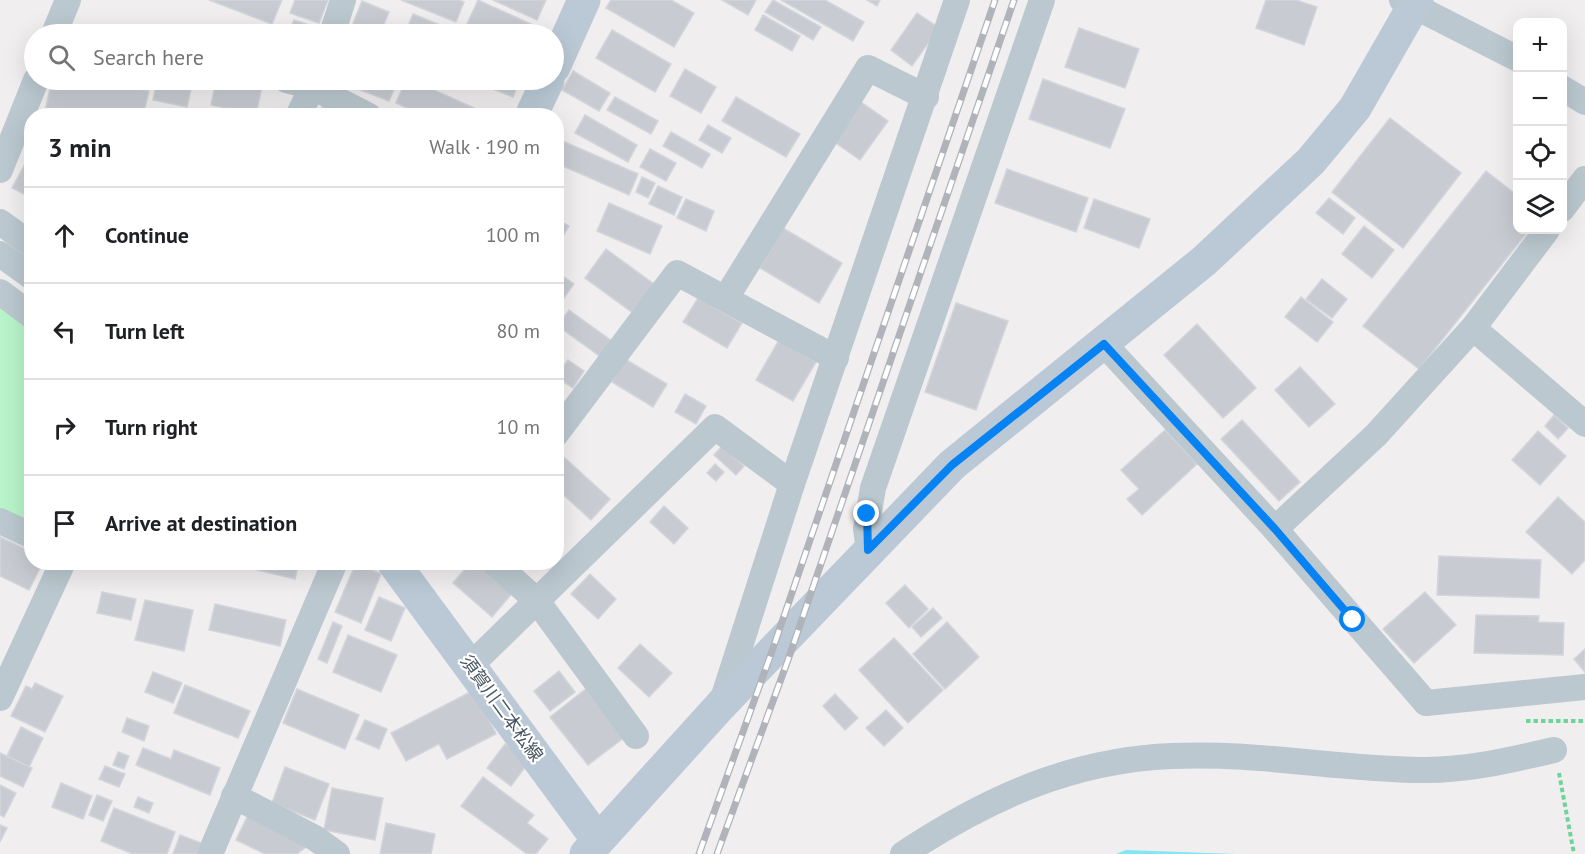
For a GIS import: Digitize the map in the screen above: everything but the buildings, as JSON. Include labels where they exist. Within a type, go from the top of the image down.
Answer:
[{"type":"street","points":[[64,24],[68,0]]},
{"type":"street","points":[[336,24],[344,0]]},
{"type":"street","points":[[564,45],[584,0]]},
{"type":"street","points":[[721,705],[792,484],[926,97],[957,0]]},
{"type":"street","points":[[868,550],[866,530],[873,488],[1042,0]]},
{"type":"street","points":[[597,849],[721,705],[952,465],[1204,261],[1311,161],[1355,108],[1411,2],[1513,56]]},
{"type":"street","points":[[726,298],[868,68],[926,97]]},
{"type":"street","points":[[25,108],[32,90]]},
{"type":"street","points":[[302,108],[311,90]]},
{"type":"street","points":[[326,90],[356,108]]},
{"type":"street","points":[[535,108],[543,90]]},
{"type":"street","points":[[1567,90],[1585,102]]},
{"type":"street","points":[[0,170],[24,110]]},
{"type":"street","points":[[1567,204],[1585,179]]},
{"type":"street","points":[[0,222],[24,239]]},
{"type":"street","points":[[1275,529],[1376,435],[1473,328],[1544,234]]},
{"type":"street","points":[[0,254],[24,272]]},
{"type":"street","points":[[564,423],[677,273],[836,358]]},
{"type":"street","points":[[0,292],[24,310]]},
{"type":"street","points":[[1473,328],[1585,424]]},
{"type":"street","points":[[1104,344],[1275,529],[1426,703],[1585,687]]},
{"type":"street","points":[[471,665],[715,427],[792,484]]},
{"type":"street","points":[[0,521],[24,532]]},
{"type":"street","points":[[0,698],[59,570]]},
{"type":"street","points":[[210,854],[332,570]]},
{"type":"street","name":"須賀川二本松線","points":[[399,570],[471,665],[597,849]]},
{"type":"street","points":[[503,570],[537,601],[636,736]]},
{"type":"street","points":[[903,854],[955,820],[998,798],[1067,774],[1122,761],[1217,755],[1422,771],[1556,757]]},
{"type":"street","points":[[234,796],[315,838],[337,854]]},
{"type":"path","points":[[1556,757],[1574,854]]},
{"type":"green space","points":[[0,297],[24,316],[24,530],[0,518]]},
{"type":"water","points":[[1126,850],[1236,854],[1116,854]]},
{"type":"railway","points":[[699,854],[771,654],[995,0]]},
{"type":"railway","points":[[717,854],[788,660],[1014,0]]},
{"type":"route","points":[[867,514],[868,550],[952,465],[1104,344],[1275,529],[1353,620]]}]
